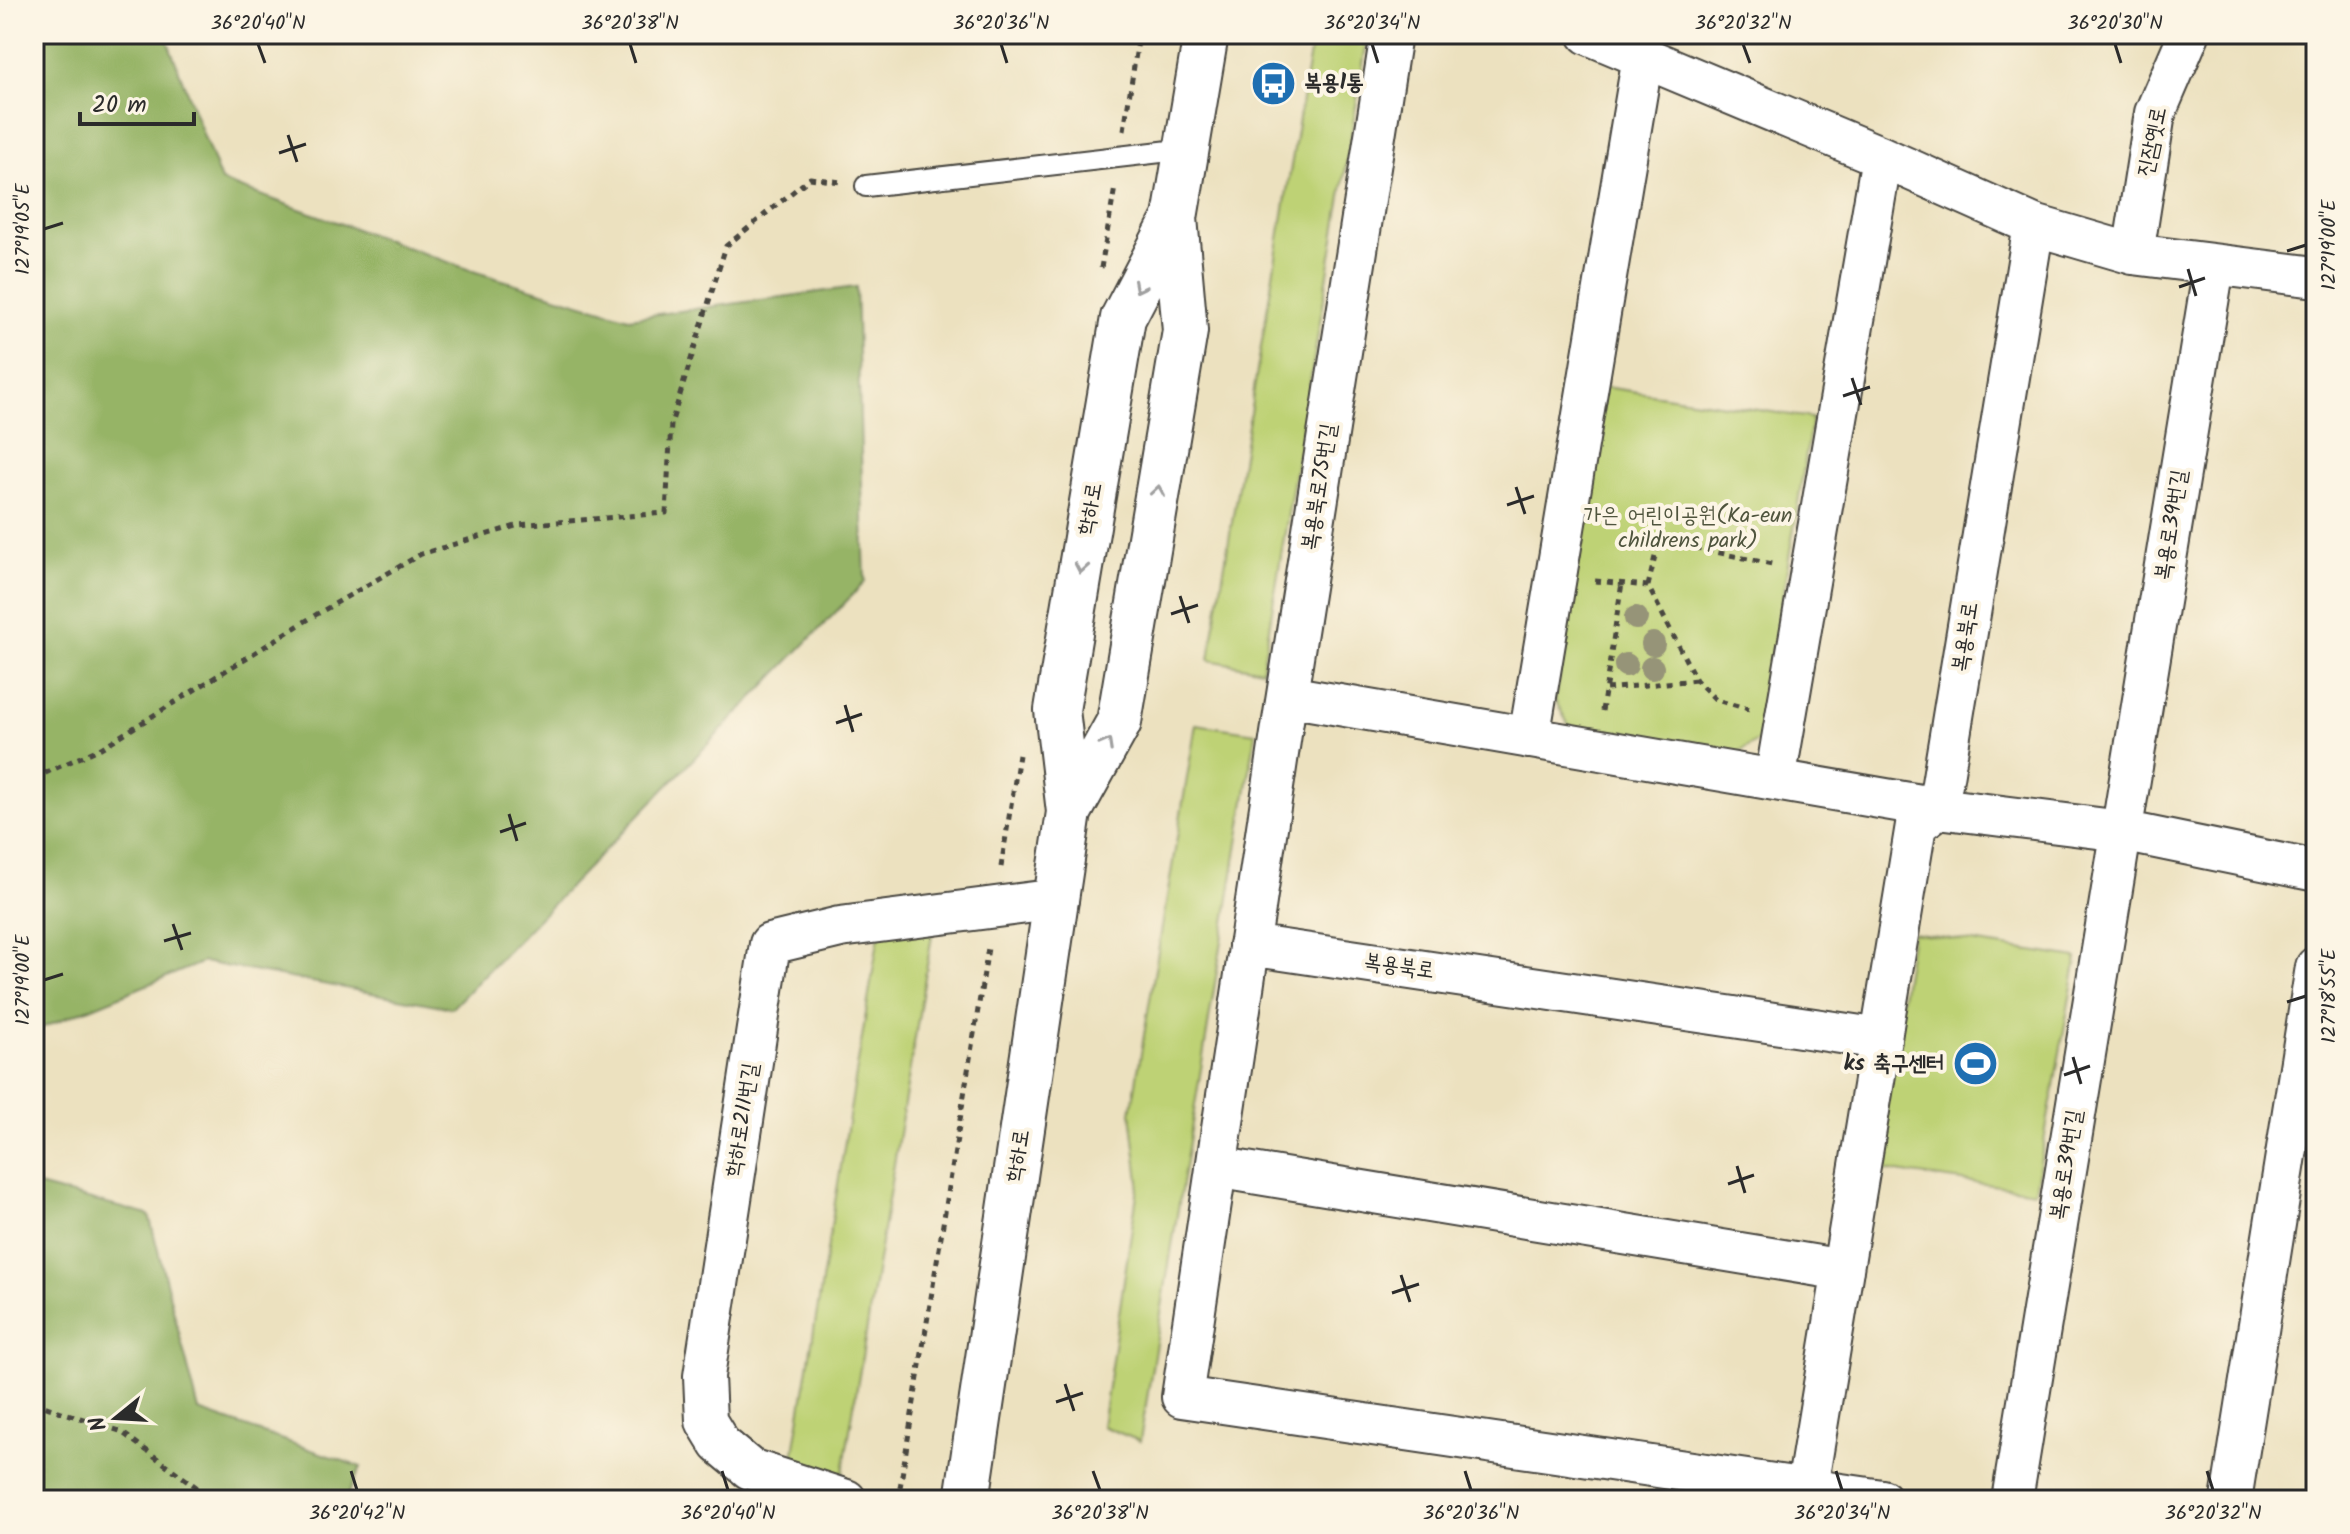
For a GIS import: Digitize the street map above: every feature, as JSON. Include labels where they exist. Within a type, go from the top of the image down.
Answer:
[{"type":"street","name":"학하로","points":[[1069,812],[1119,722],[1185,331],[1175,218],[1206,34]]},
{"type":"street","name":"복용북로75번길","points":[[1391,34],[1287,696],[1182,1397],[1806,1494]]},
{"type":"street","points":[[1588,34],[1658,51],[2034,225],[2133,254],[2316,277]]},
{"type":"street","name":"진잠옛로","points":[[2133,254],[2155,113],[2189,34]]},
{"type":"street","points":[[1529,738],[1658,51]]},
{"type":"street","points":[[1775,780],[1882,157]]},
{"type":"street","name":"학하로","points":[[967,1500],[1069,812],[1057,710],[1123,318],[1175,218]]},
{"type":"street","name":"복용북로","points":[[1938,808],[2034,225]]},
{"type":"street","name":"복용로39번길","points":[[2012,1500],[2214,266]]},
{"type":"street","points":[[1287,696],[1938,808],[2122,831],[2316,871]]},
{"type":"street","points":[[1882,1500],[1806,1494],[1916,825],[1938,808]]},
{"type":"street","name":"학하로211번길","points":[[846,1500],[750,1469],[720,1444],[706,1421],[704,1376],[770,944],[840,927],[1058,899]]},
{"type":"street","name":"복용북로","points":[[1249,945],[1881,1039]]},
{"type":"street","points":[[2231,1500],[2316,967]]},
{"type":"street","points":[[1216,1167],[1843,1270]]},
{"type":"lane","points":[[866,186],[1187,149]]},
{"type":"path","points":[[1123,134],[1139,34]]},
{"type":"path","points":[[34,778],[101,748],[317,614],[421,554],[519,525],[666,513],[671,424],[726,246],[810,178],[866,186]]},
{"type":"path","points":[[1755,710],[1716,700],[1696,680],[1648,586],[1659,540],[1777,565]]},
{"type":"path","points":[[1586,580],[1648,586]]},
{"type":"path","points":[[1600,720],[1622,583]]},
{"type":"path","points":[[1606,689],[1696,680]]},
{"type":"path","points":[[898,1500],[988,947]]},
{"type":"path","points":[[34,1403],[120,1431],[214,1500]]},
{"type":"green space","points":[[34,34],[165,34],[221,181],[476,272],[629,318],[856,287],[865,582],[452,1008],[203,962],[34,1031]]},
{"type":"green space","points":[[1313,34],[1368,34],[1262,670],[1209,660]]},
{"type":"green space","name":"가은 어린이공원(Ka-eun childrens park)","points":[[1604,387],[1812,418],[1759,740],[1736,754],[1571,729],[1555,700]]},
{"type":"green space","points":[[1196,724],[1256,733],[1140,1441],[1102,1426],[1139,1181],[1131,1113]]},
{"type":"green space","points":[[881,922],[933,929],[842,1478],[793,1458]]},
{"type":"green space","name":"ks 축구센터","points":[[1912,933],[2077,958],[2035,1191],[1875,1169]]},
{"type":"green space","points":[[34,1185],[149,1215],[199,1411],[361,1467],[345,1500],[34,1500]]},
{"type":"place","name":"복용1통","points":[[1273,83]]},
{"type":"place","name":"ks 축구센터","points":[[1975,1064]]}]
